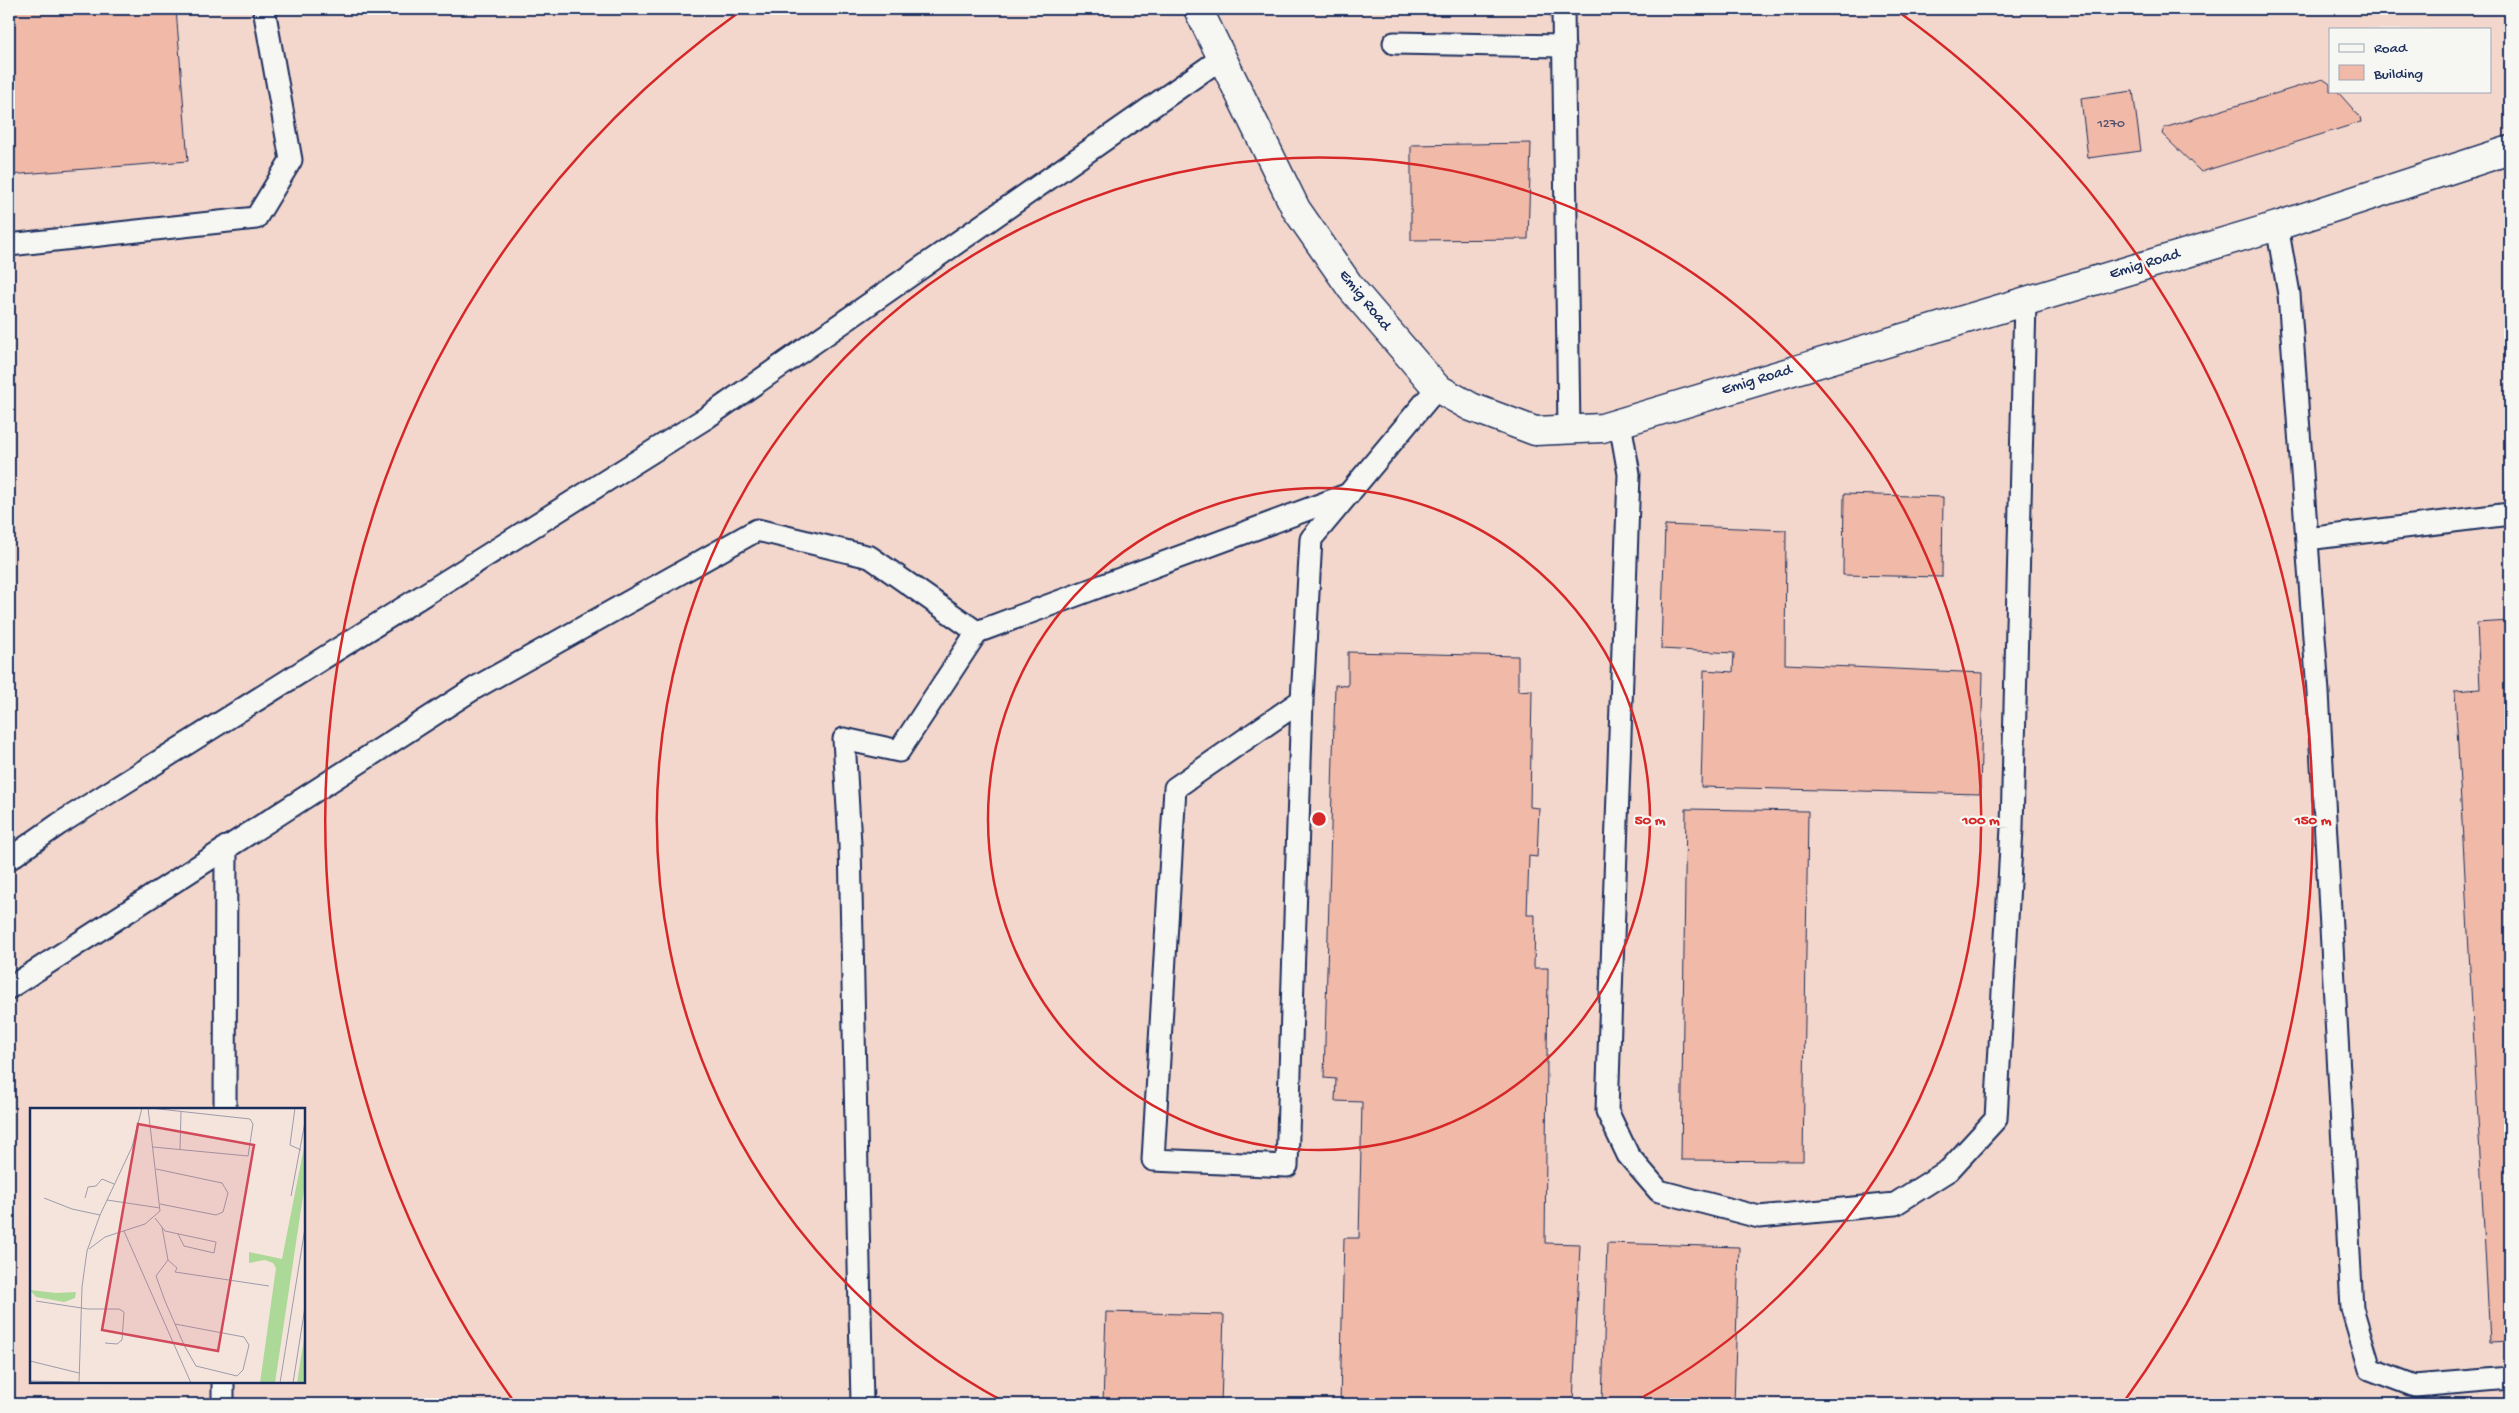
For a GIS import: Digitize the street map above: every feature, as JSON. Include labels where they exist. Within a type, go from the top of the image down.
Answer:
[{"type":"street","name":"Emig Road","points":[[1198,9],[1296,209],[1351,288],[1437,388],[1471,407],[1535,431],[1602,428],[2277,226],[2510,150]]},
{"type":"lane","points":[[9,245],[256,218],[291,160],[264,9]]},
{"type":"lane","points":[[1563,9],[1569,430]]},
{"type":"lane","points":[[1394,43],[1564,46]]},
{"type":"lane","points":[[9,859],[59,824],[706,418],[1223,57]]},
{"type":"lane","points":[[2277,226],[2289,294],[2318,692],[2352,1308],[2370,1369],[2415,1386],[2510,1378]]},
{"type":"lane","points":[[1620,422],[1629,474],[1607,1111],[1628,1155],[1659,1191],[1759,1217],[1895,1204],[1949,1170],[1996,1119],[2012,828],[2025,302]]},
{"type":"lane","points":[[1302,700],[1175,788],[1153,1160],[1287,1166],[1302,700],[1311,539],[1437,388]]},
{"type":"lane","points":[[862,1404],[850,844],[844,739],[899,751],[977,632],[1349,494]]},
{"type":"lane","points":[[2306,540],[2510,514]]},
{"type":"lane","points":[[9,988],[475,688],[757,530],[870,557],[977,632]]},
{"type":"lane","points":[[225,1108],[226,847]]},
{"type":"lane","points":[[223,1404],[224,1383]]},
{"type":"shaded area","points":[[9,9],[2510,9],[2510,1404],[9,1404]]},
{"type":"building","points":[[9,9],[176,9],[188,161],[9,175]]},
{"type":"building","points":[[2323,79],[2329,83],[2329,92],[2338,92],[2360,117],[2361,122],[2201,172],[2162,134],[2164,128]]},
{"type":"building","points":[[2133,91],[2141,151],[2088,158],[2081,98]]},
{"type":"building","points":[[1531,143],[1528,239],[1411,240],[1411,145]]},
{"type":"building","points":[[1844,494],[1943,497],[1942,577],[1843,575]]},
{"type":"building","points":[[1665,525],[1786,530],[1785,664],[1983,673],[1980,794],[1701,787],[1704,670],[1733,672],[1734,653],[1661,649]]},
{"type":"building","points":[[2510,621],[2510,1341],[2490,1342],[2455,691],[2480,689],[2477,623]]},
{"type":"building","points":[[1348,652],[1518,656],[1518,691],[1532,690],[1530,807],[1539,808],[1537,857],[1529,856],[1527,915],[1535,915],[1534,968],[1548,968],[1545,1243],[1580,1244],[1573,1404],[1340,1404],[1344,1238],[1359,1238],[1362,1102],[1335,1101],[1336,1079],[1324,1078],[1335,685],[1348,686]]},
{"type":"building","points":[[1686,809],[1808,811],[1803,1161],[1681,1160]]},
{"type":"building","points":[[1607,1243],[1739,1247],[1734,1404],[1602,1404]]},
{"type":"building","points":[[1106,1312],[1224,1315],[1221,1404],[1103,1404]]}]
